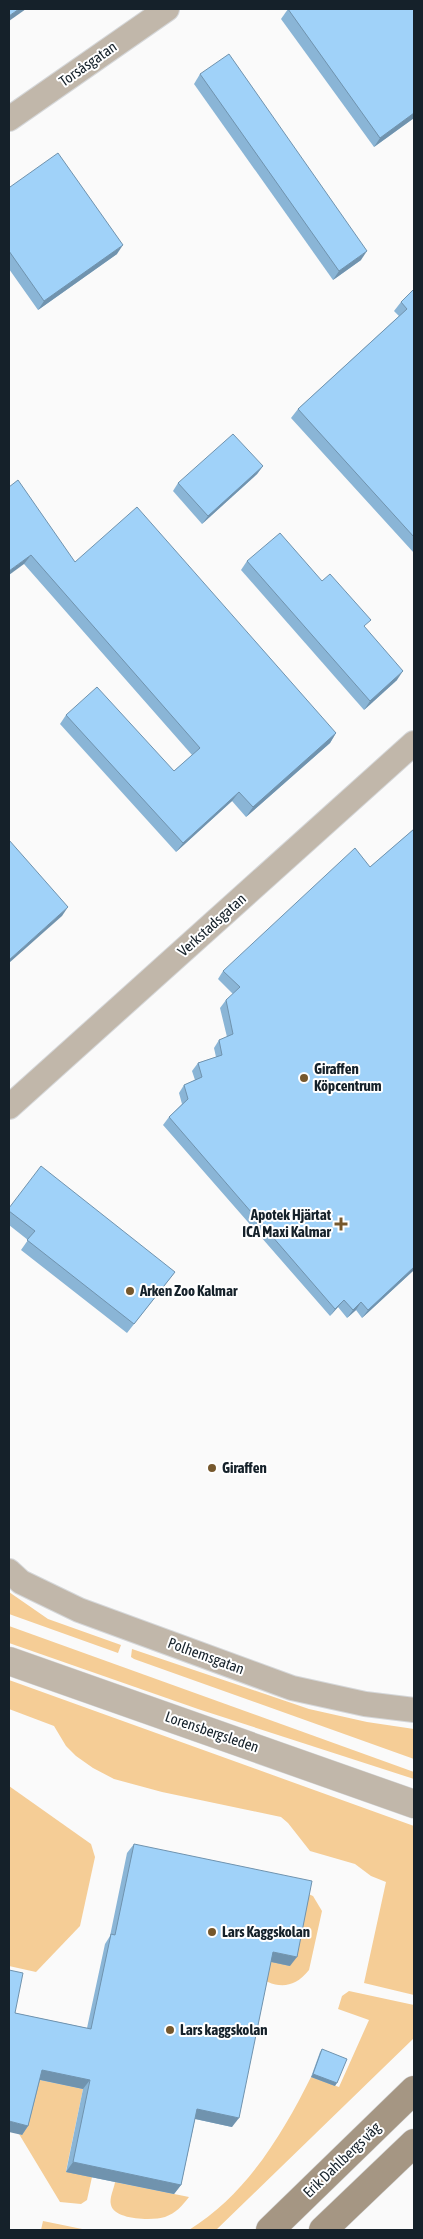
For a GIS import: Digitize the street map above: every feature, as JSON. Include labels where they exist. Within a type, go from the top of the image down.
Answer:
[{"type":"main road","name":"Erik Dahlbergs väg","points":[[270,2230],[414,2090]]},
{"type":"main road","points":[[323,2230],[414,2143]]},
{"type":"street","name":"Torsåsgatan","points":[[9,119],[167,9]]},
{"type":"street","name":"Verkstadsgatan","points":[[9,1107],[414,743]]},
{"type":"street","name":"Polhemsgatan","points":[[9,1571],[21,1582],[79,1610],[292,1688],[365,1704],[414,1710]]},
{"type":"street","name":"Lorensbergsleden","points":[[9,1661],[414,1804]]},
{"type":"shaded area","points":[[9,1592],[48,1619],[121,1645],[118,1653],[9,1614]]},
{"type":"shaded area","points":[[9,1626],[414,1772],[414,1779],[198,1709],[9,1643]]},
{"type":"shaded area","points":[[132,1649],[309,1709],[367,1722],[414,1729],[414,1759],[134,1659],[131,1657]]},
{"type":"shaded area","points":[[9,1680],[414,1826],[414,1995],[364,1983],[386,1882],[371,1876],[355,1864],[310,1851],[281,1817],[162,1792],[114,1779],[93,1768],[66,1746],[54,1726],[9,1709]]},
{"type":"shaded area","points":[[9,1786],[91,1844],[95,1857],[80,1926],[36,1972],[9,1966]]},
{"type":"shaded area","points":[[306,1893],[313,1896],[322,1911],[309,1970],[299,1980],[288,1985],[268,1982],[230,1954]]},
{"type":"shaded area","points":[[349,1991],[414,2005],[414,2038],[216,2230],[189,2230],[209,2216],[245,2182],[275,2142],[311,2077],[339,2087],[369,2020],[338,2009],[342,1996]]},
{"type":"shaded area","points":[[17,2075],[83,2089],[66,2171],[92,2177],[87,2200],[81,2204],[60,2202],[19,2134],[22,2135]]},
{"type":"shaded area","points":[[115,2182],[189,2197],[178,2209],[165,2217],[152,2219],[135,2218],[119,2214],[111,2205],[111,2196]]},
{"type":"shaded area","points":[[43,2221],[87,2230],[41,2230]]},
{"type":"building","points":[[9,9],[19,9],[9,16]]},
{"type":"building","points":[[288,9],[414,9],[414,113],[380,138]]},
{"type":"building","points":[[229,54],[367,251],[339,271],[200,74]]},
{"type":"building","points":[[58,153],[123,245],[44,301],[9,251],[9,185],[10,187]]},
{"type":"building","points":[[414,289],[414,537],[298,409],[407,309],[401,302]]},
{"type":"building","points":[[233,434],[263,466],[208,516],[178,483]]},
{"type":"building","points":[[18,480],[75,562],[137,507],[336,733],[253,807],[239,792],[183,843],[66,715],[97,687],[174,771],[200,748],[31,555],[9,571],[9,487]]},
{"type":"building","points":[[280,533],[322,581],[330,574],[371,620],[364,626],[403,671],[370,701],[247,561]]},
{"type":"building","name":"Giraffen Köpcentrum","points":[[414,829],[414,1267],[368,1310],[361,1302],[353,1310],[344,1300],[335,1309],[169,1117],[188,1099],[184,1085],[202,1077],[198,1063],[222,1055],[219,1040],[233,1034],[226,1000],[240,987],[223,971],[355,848],[370,867]]},
{"type":"building","points":[[9,840],[68,907],[9,960]]},
{"type":"building","points":[[41,1166],[175,1272],[134,1324],[27,1240],[35,1231],[9,1211],[9,1208]]},
{"type":"building","name":"Lars kaggskolan","points":[[134,1844],[312,1881],[297,1957],[273,1952],[239,2118],[197,2109],[181,2185],[73,2162],[90,2080],[42,2070],[28,2126],[9,2121],[9,1970],[23,1973],[15,2013],[91,2029],[111,1934],[115,1935]]},
{"type":"building","points":[[322,2049],[347,2059],[337,2083],[313,2074]]},
{"type":"place","name":"Giraffen Köpcentrum","points":[[304,1078]]},
{"type":"place","name":"Apotek Hjärtat ICA Maxi Kalmar","points":[[341,1224]]},
{"type":"place","name":"Arken Zoo Kalmar","points":[[130,1291]]},
{"type":"place","name":"Giraffen","points":[[212,1468]]},
{"type":"place","name":"Lars Kaggskolan","points":[[212,1932]]},
{"type":"place","name":"Lars kaggskolan","points":[[170,2030]]}]
